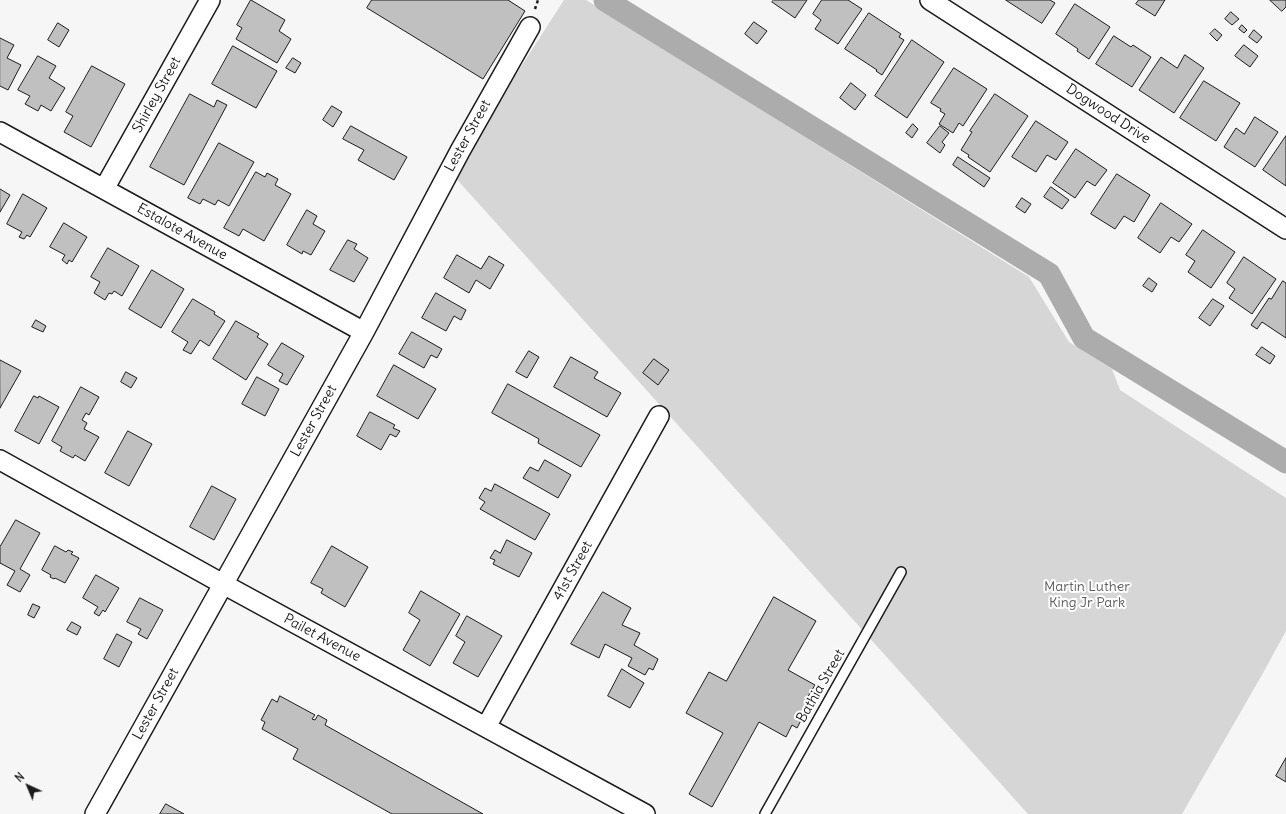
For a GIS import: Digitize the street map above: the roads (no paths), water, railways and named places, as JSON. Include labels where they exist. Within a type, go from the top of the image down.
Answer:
[{"type":"street","name":"Shirley Street","points":[[104,190],[210,0]]},
{"type":"street","name":"Dogwood Drive","points":[[930,0],[1286,229]]},
{"type":"street","name":"Lester Street","points":[[95,814],[364,332],[460,151],[530,26]]},
{"type":"street","name":"Estalote Avenue","points":[[0,132],[364,332]]},
{"type":"street","name":"41st Street","points":[[486,727],[659,416]]},
{"type":"street","name":"Pailet Avenue","points":[[0,460],[223,584],[645,814]]},
{"type":"lane","name":"Bathia Street","points":[[765,814],[901,572]]},
{"type":"waterway","points":[[605,0],[1049,274],[1084,338],[1286,462]]},
{"type":"park label","name":"Martin Luther King Jr Park","points":[[1087,596]]}]
